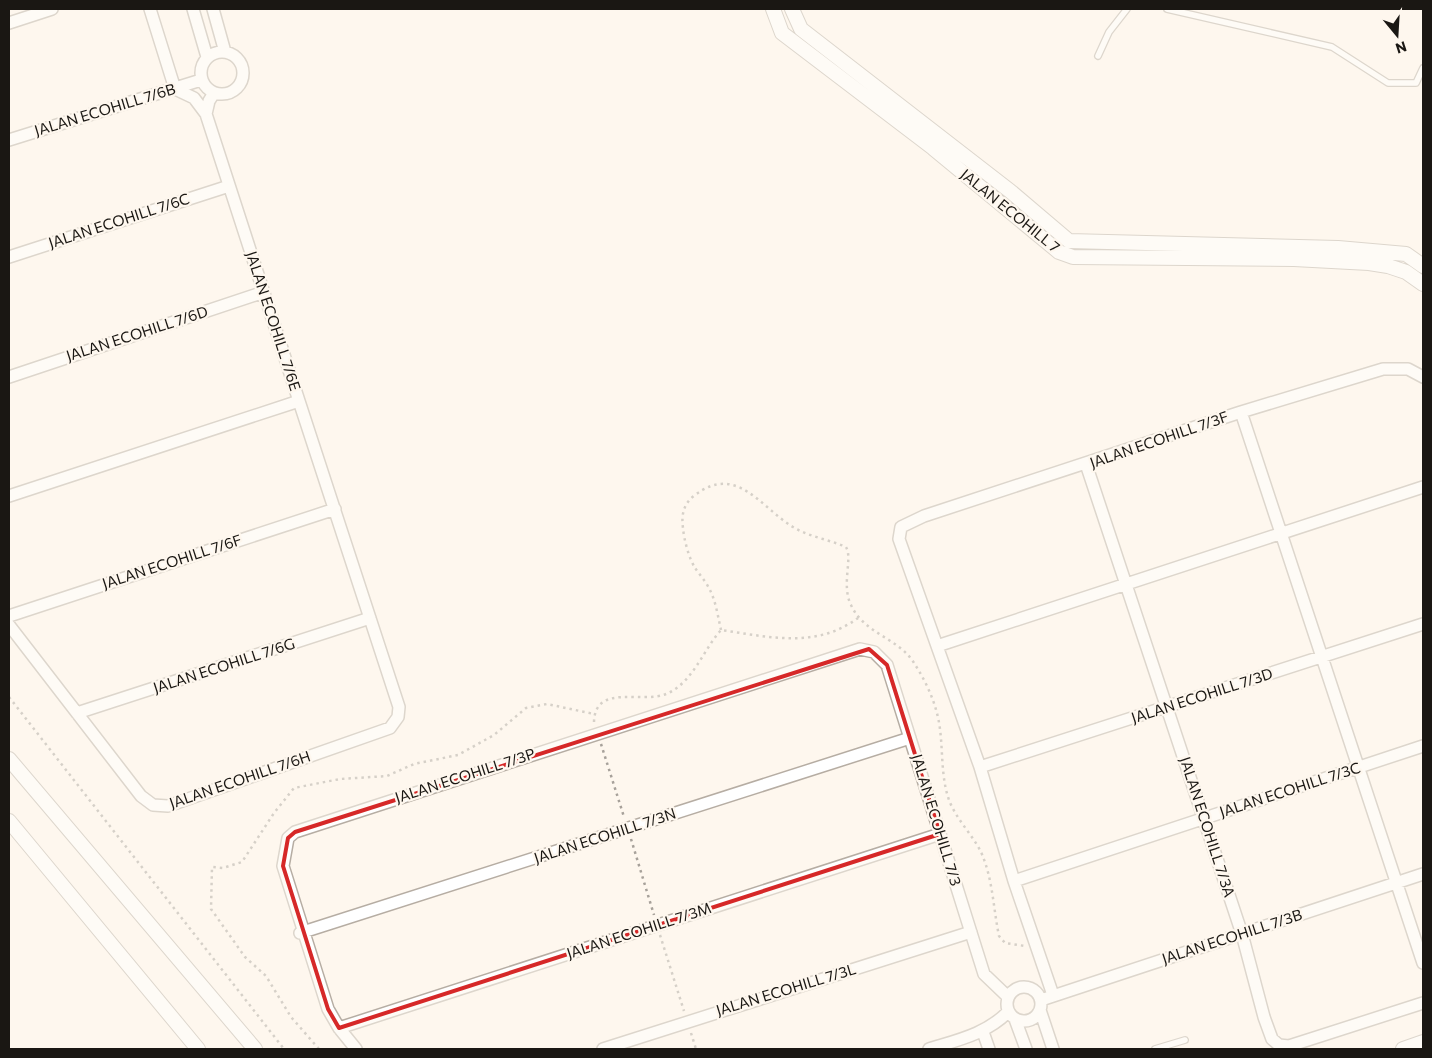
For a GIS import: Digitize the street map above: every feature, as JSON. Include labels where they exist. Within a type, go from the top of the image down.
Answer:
[{"type":"street","points":[[9,22],[52,9]]},
{"type":"street","points":[[150,9],[175,89],[194,98],[206,114]]},
{"type":"street","points":[[193,9],[207,57]]},
{"type":"street","points":[[212,9],[225,52]]},
{"type":"street","name":"JALAN ECOHILL 7","points":[[773,9],[782,33],[933,148],[1059,252],[1073,257],[1294,259],[1369,263],[1388,266],[1406,272],[1423,284]]},
{"type":"street","points":[[792,9],[801,29],[1010,191],[1069,241],[1338,248],[1406,254],[1423,266]]},
{"type":"street","points":[[225,52],[237,58],[243,70],[243,77],[241,83],[231,93],[214,93],[206,88],[200,69],[207,57],[225,52]]},
{"type":"street","name":"JALAN ECOHILL 7/6B","points":[[9,140],[202,80]]},
{"type":"street","points":[[206,114],[209,101],[214,93]]},
{"type":"street","name":"JALAN ECOHILL 7/6E","points":[[9,496],[299,401],[206,114]]},
{"type":"street","name":"JALAN ECOHILL 7/6C","points":[[9,257],[229,186]]},
{"type":"street","name":"JALAN ECOHILL 7/6D","points":[[9,377],[264,292]]},
{"type":"street","name":"JALAN ECOHILL 7/3F","points":[[937,646],[899,539],[901,527],[924,516],[1240,412],[1383,369],[1408,369],[1423,377]]},
{"type":"street","points":[[299,401],[370,618]]},
{"type":"street","points":[[1240,412],[1423,963]]},
{"type":"street","name":"JALAN ECOHILL 7/3A","points":[[1086,464],[1242,934],[1264,1017],[1272,1039],[1279,1045],[1289,1046],[1423,1003]]},
{"type":"street","points":[[1053,995],[1014,881],[980,767],[937,646],[1423,488]]},
{"type":"street","name":"JALAN ECOHILL 7/6F","points":[[9,616],[335,509]]},
{"type":"street","name":"JALAN ECOHILL 7/6G","points":[[77,713],[370,618]]},
{"type":"street","name":"JALAN ECOHILL 7/6H","points":[[9,625],[141,796],[153,805],[168,806],[390,728],[398,717],[399,706],[370,618]]},
{"type":"street","name":"JALAN ECOHILL 7/3D","points":[[980,767],[1423,624]]},
{"type":"street","name":"JALAN ECOHILL 7/3P","points":[[356,1049],[339,1028],[328,1009],[302,932],[283,866],[288,838],[295,832],[860,649]]},
{"type":"street","name":"JALAN ECOHILL 7/3","points":[[860,649],[869,649],[888,665],[984,974],[1008,997]]},
{"type":"street","name":"JALAN ECOHILL 7/3N","points":[[302,932],[910,738]]},
{"type":"street","name":"JALAN ECOHILL 7/3C","points":[[1014,881],[1423,746]]},
{"type":"street","points":[[9,759],[254,1049]]},
{"type":"street","points":[[9,821],[198,1049]]},
{"type":"street","name":"JALAN ECOHILL 7/3M","points":[[339,1028],[940,834]]},
{"type":"street","name":"JALAN ECOHILL 7/3B","points":[[1040,1005],[1053,995],[1423,874]]},
{"type":"street","name":"JALAN ECOHILL 7/3L","points":[[603,1049],[971,932]]},
{"type":"street","points":[[1026,1049],[1012,1015],[1008,997],[1015,989],[1025,987],[1035,991],[1053,1049]]},
{"type":"street","points":[[929,1049],[983,1032],[1012,1015],[1029,1020],[1040,1005]]},
{"type":"street","points":[[983,1032],[989,1049]]},
{"type":"street","points":[[1403,1049],[1423,1042]]},
{"type":"lane","points":[[1098,56],[1109,32],[1127,9]]},
{"type":"lane","points":[[1167,9],[1332,47],[1388,83],[1416,83],[1423,68]]},
{"type":"lane","points":[[1155,1049],[1185,1040]]},
{"type":"path","points":[[696,1049],[596,733],[594,714],[603,700],[612,697],[655,698],[677,689],[703,657],[721,630],[710,590],[694,567],[683,529],[682,516],[690,499],[699,492],[724,484],[734,484],[748,490],[777,516],[793,527],[818,538],[846,546],[849,553],[845,585],[851,606],[858,618],[888,641],[903,649],[913,660],[924,679],[937,712],[944,781],[949,801],[976,844],[991,878],[999,936],[1005,943],[1036,946]]},
{"type":"path","points":[[721,630],[790,640],[810,638],[833,631],[858,618]]},
{"type":"path","points":[[9,696],[284,1049]]},
{"type":"path","points":[[319,1049],[291,1017],[266,976],[245,958],[211,909],[212,867],[223,868],[242,862],[274,813],[294,788],[340,779],[387,776],[414,764],[458,755],[488,739],[526,708],[547,704],[594,714]]},
{"type":"highlighted area","points":[[869,649],[887,665],[940,834],[339,1028],[328,1009],[283,866],[288,838],[295,832]]}]
